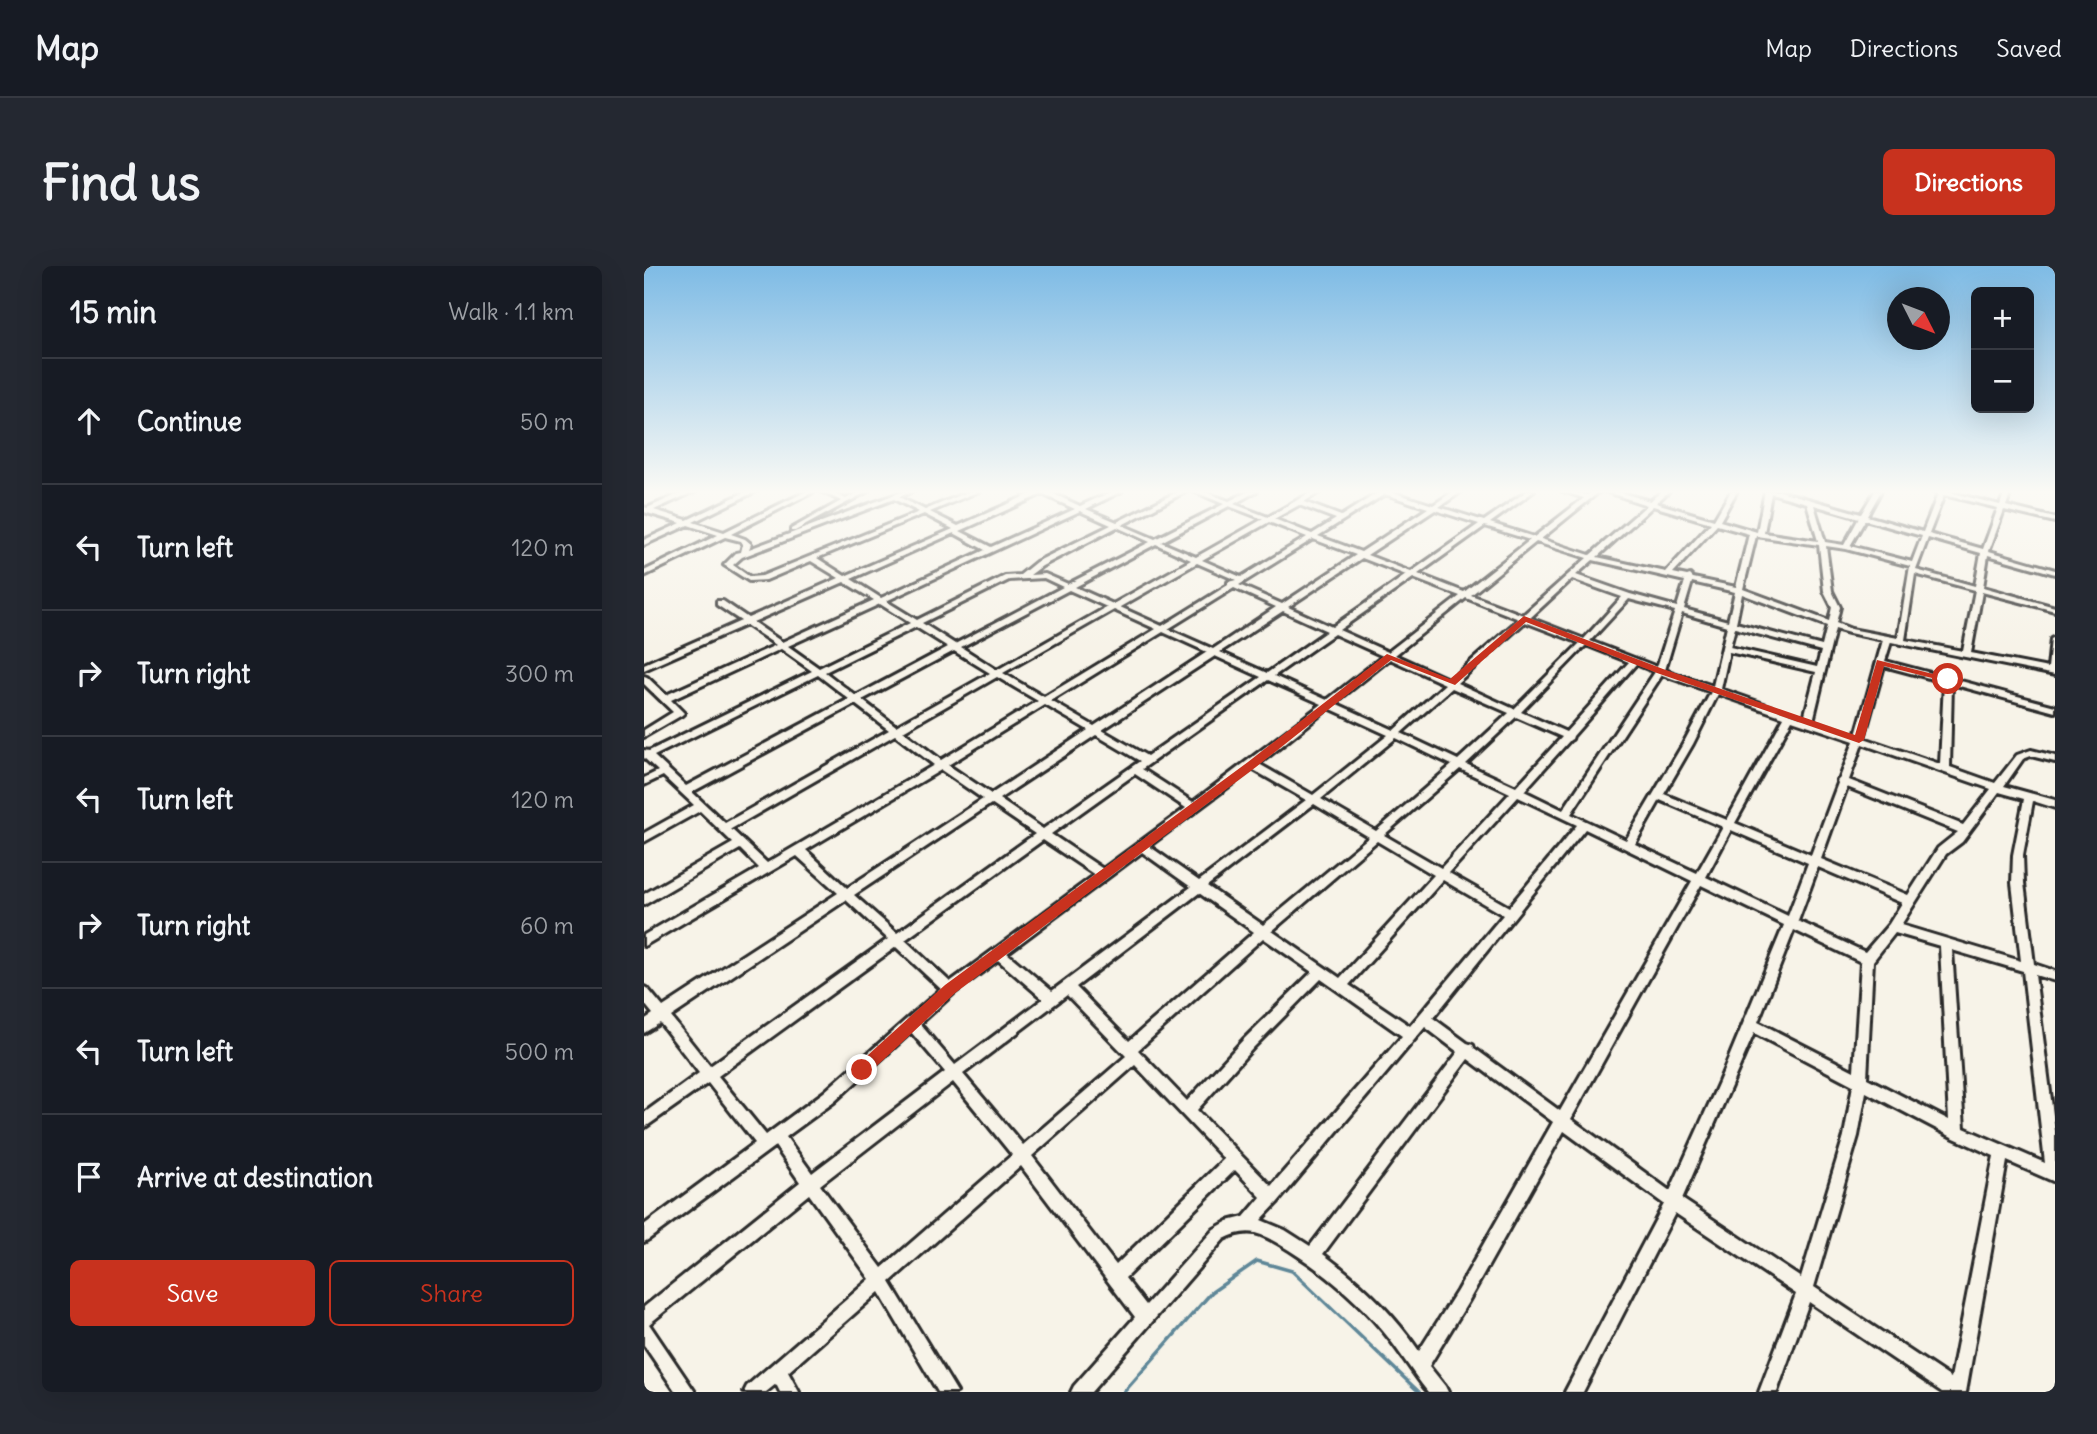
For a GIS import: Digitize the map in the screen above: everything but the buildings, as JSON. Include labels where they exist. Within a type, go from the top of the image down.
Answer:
[{"type":"street","points":[[644,574],[706,544]]},
{"type":"street","points":[[744,554],[746,544]]},
{"type":"street","points":[[772,544],[733,558],[728,565],[753,579],[848,544]]},
{"type":"street","points":[[644,667],[926,544]]},
{"type":"street","points":[[980,544],[991,550]]},
{"type":"street","points":[[668,698],[1005,544]]},
{"type":"street","points":[[1023,576],[1039,564],[1079,544]]},
{"type":"street","points":[[687,790],[1152,544]]},
{"type":"street","points":[[1159,544],[1196,560],[1280,607],[1569,737]]},
{"type":"street","points":[[724,828],[1225,544]]},
{"type":"street","points":[[644,941],[941,765],[1299,544]]},
{"type":"street","points":[[1327,544],[1660,671],[1998,788],[2055,804]]},
{"type":"street","points":[[644,1027],[1377,544]]},
{"type":"street","points":[[644,1121],[1042,835],[1271,677],[1332,630],[1457,544]]},
{"type":"street","points":[[644,1234],[862,1070],[950,989],[1252,764],[1533,544]]},
{"type":"street","points":[[1545,544],[1594,558],[1670,572],[1738,590],[1832,624],[1894,641],[2054,672],[2055,639]]},
{"type":"street","points":[[644,1318],[809,1184],[1314,799],[1395,734],[1610,544]]},
{"type":"street","points":[[1670,572],[1696,544]]},
{"type":"street","points":[[1628,846],[1659,796],[1716,690],[1738,590],[1754,544]]},
{"type":"street","points":[[1808,722],[1836,607],[1828,591],[1822,544],[1846,547],[1979,589],[2055,609]]},
{"type":"street","points":[[1846,547],[1848,544]]},
{"type":"street","points":[[1574,1392],[1606,1324],[1673,1202],[1751,1025],[1816,862],[1842,781],[1859,740],[1880,662],[1894,641],[1922,544]]},
{"type":"street","points":[[1951,544],[2055,572]]},
{"type":"street","points":[[1966,654],[1989,544]]},
{"type":"street","points":[[812,558],[996,673],[1149,761]]},
{"type":"street","points":[[767,869],[687,790],[646,754],[1007,578],[1045,576],[1395,734],[1867,959]]},
{"type":"street","points":[[1571,576],[1628,596],[1826,650]]},
{"type":"street","points":[[1564,815],[1660,671],[1677,609],[1690,577]]},
{"type":"street","points":[[754,1392],[1021,1154],[1131,1053],[1190,993],[1461,765],[1586,644],[1628,596]]},
{"type":"street","points":[[720,603],[818,671],[941,765],[1101,874]]},
{"type":"street","points":[[1726,649],[1821,671]]},
{"type":"street","points":[[1342,984],[1439,873],[1569,737],[1634,661]]},
{"type":"street","points":[[1880,662],[2055,709]]},
{"type":"street","points":[[1945,770],[1948,679]]},
{"type":"street","points":[[644,734],[678,716],[678,710],[668,698],[647,685]]},
{"type":"street","points":[[1419,1366],[1455,1314],[1700,880],[1789,716]]},
{"type":"street","points":[[1768,1392],[1805,1290],[1851,1136],[1860,1084],[1867,959],[1893,927],[1942,851],[1964,830],[2025,753],[2055,759]]},
{"type":"street","points":[[1252,764],[1511,914]]},
{"type":"street","points":[[1136,770],[1193,807]]},
{"type":"street","points":[[644,782],[665,771]]},
{"type":"street","points":[[1842,781],[1964,830]]},
{"type":"street","points":[[1659,796],[1910,901]]},
{"type":"street","points":[[2029,798],[2018,855],[2028,969],[2054,1174]]},
{"type":"street","points":[[644,838],[701,806]]},
{"type":"street","points":[[1248,1224],[1424,1019],[1583,825]]},
{"type":"street","points":[[644,900],[740,844]]},
{"type":"street","points":[[1141,846],[1410,1034]]},
{"type":"street","points":[[798,850],[844,895],[950,989]]},
{"type":"street","points":[[1893,927],[1945,946],[2055,976]]},
{"type":"street","points":[[1945,946],[1958,1132]]},
{"type":"street","points":[[999,953],[1051,998]]},
{"type":"street","points":[[1188,1110],[1248,1044],[1321,971]]},
{"type":"street","points":[[1067,986],[1272,1198]]},
{"type":"street","points":[[644,993],[706,1074],[809,1184],[881,1281],[948,1392]]},
{"type":"street","points":[[1424,1019],[1673,1202],[1957,1392],[2002,1151]]},
{"type":"street","points":[[912,1023],[1021,1154],[1146,1318]]},
{"type":"street","points":[[1751,1025],[1860,1084],[1958,1132],[2054,1174]]},
{"type":"street","points":[[1312,1256],[1468,1049]]},
{"type":"street","points":[[1115,1277],[1234,1159]]},
{"type":"street","points":[[1080,1392],[1219,1234],[1233,1226],[1248,1224],[1263,1227],[1312,1256],[1366,1300],[1439,1392]]},
{"type":"street","points":[[644,1330],[686,1392]]},
{"type":"street","points":[[778,1371],[790,1392]]},
{"type":"waterway","points":[[1124,1392],[1212,1292],[1257,1261],[1292,1271],[1419,1392]]},
{"type":"route","points":[[862,1070],[950,989],[1252,764],[1391,656],[1451,682],[1524,619],[1660,671],[1859,740],[1880,662],[1948,679]]}]
